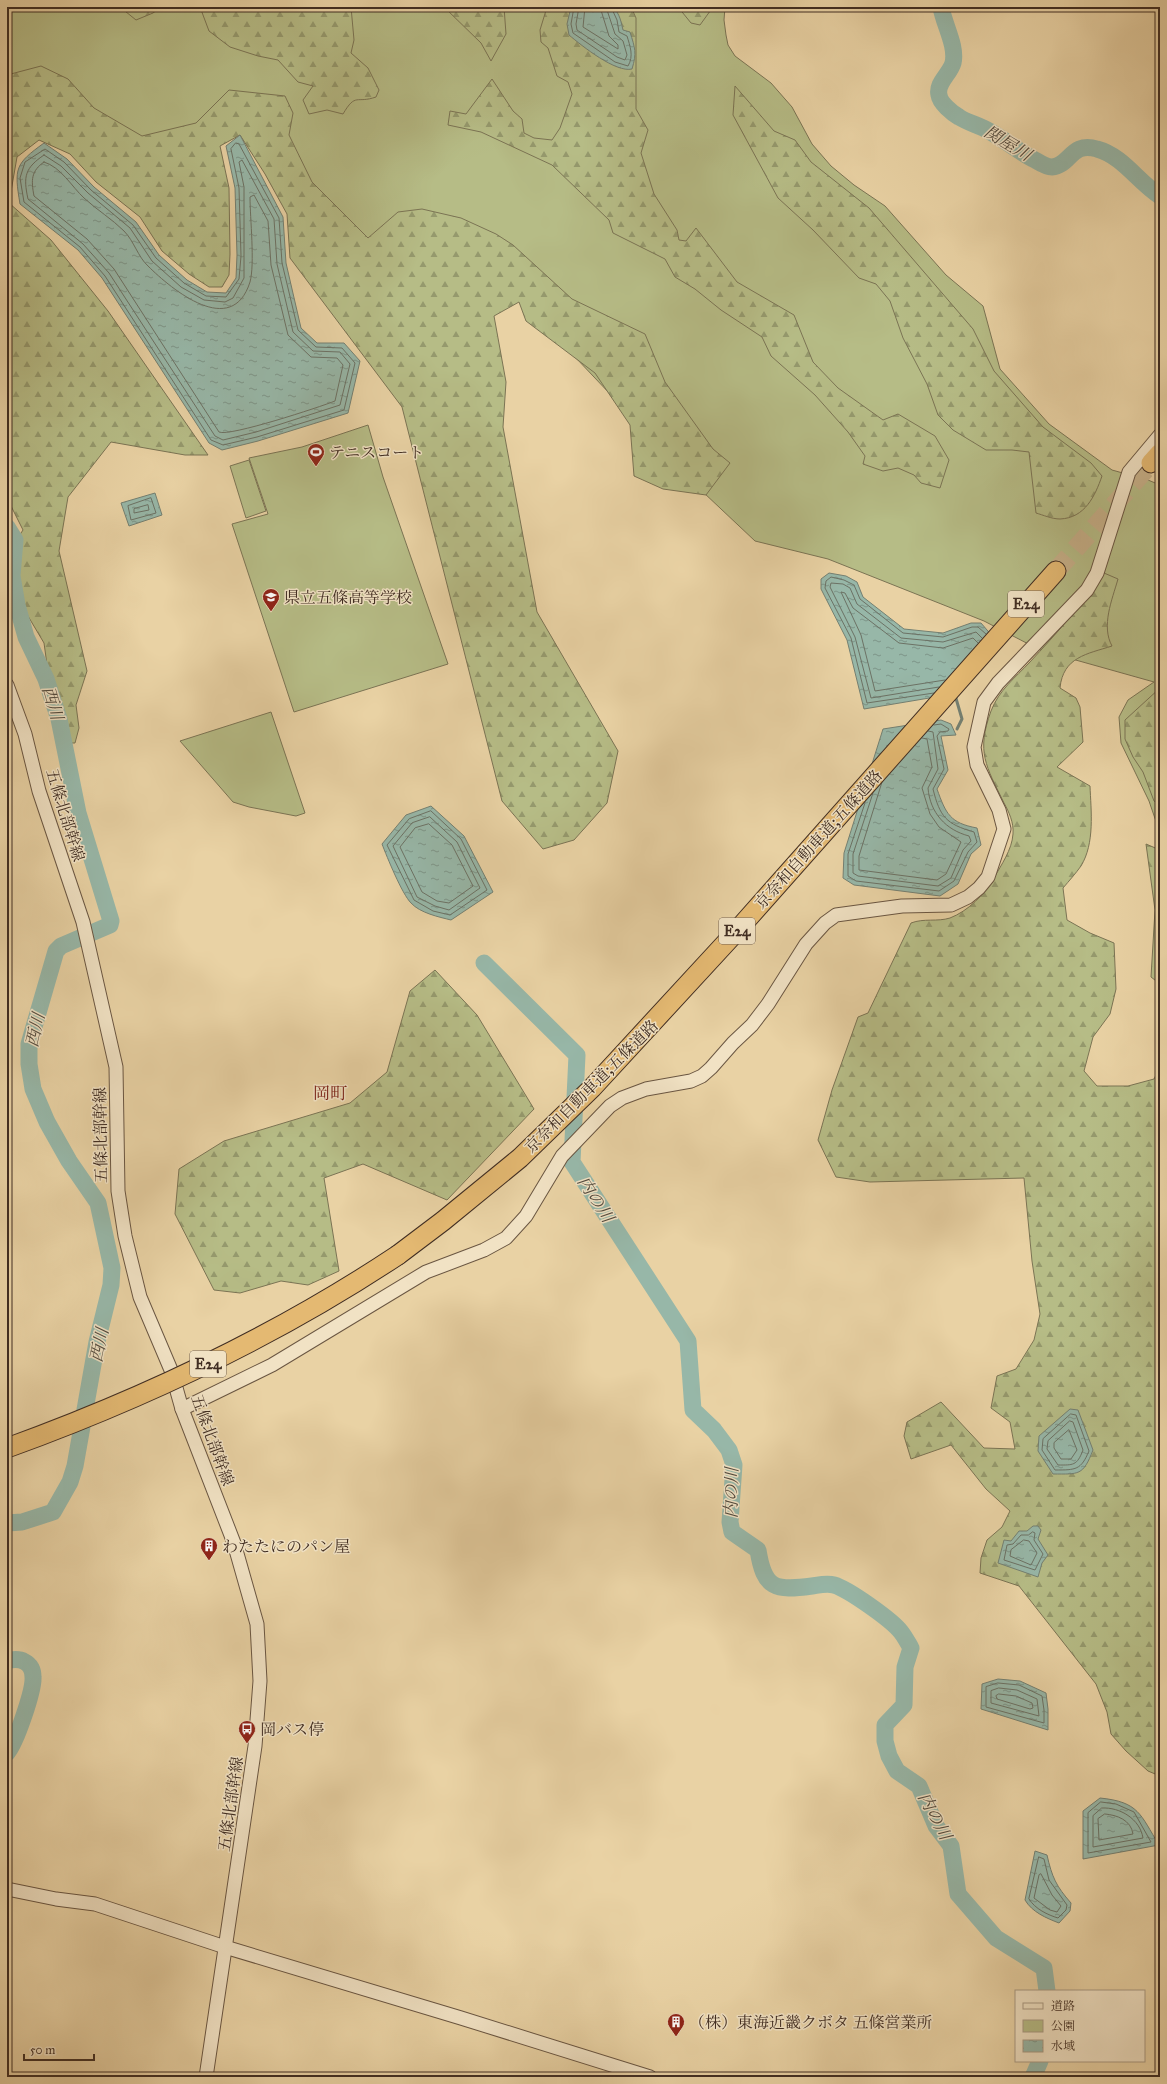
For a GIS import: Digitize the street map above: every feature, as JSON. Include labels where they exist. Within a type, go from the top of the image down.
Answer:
[{"type":"highway","name":"京奈和自動車道;五條道路","points":[[7,1448],[72,1425],[133,1400],[286,1324],[334,1296],[398,1255],[443,1221],[520,1158],[592,1088],[636,1042],[1056,570]]},
{"type":"street","points":[[182,1409],[272,1365],[426,1272],[484,1250],[506,1238],[526,1216],[562,1156],[603,1112],[622,1098],[646,1088],[691,1081],[702,1076],[712,1068],[733,1043],[752,1025],[768,1004],[806,944],[825,923],[836,915],[895,906],[951,905],[968,897],[983,883],[988,877],[1004,830],[999,810],[977,765],[974,747],[984,702],[998,683],[1087,590],[1096,573],[1129,472],[1150,458],[1160,435]]},
{"type":"street","name":"五條北部幹線","points":[[7,685],[25,734],[39,791],[83,922],[116,1067],[118,1191],[125,1236],[140,1297],[171,1370],[182,1409],[234,1543],[257,1624],[260,1681],[255,1746],[206,2077]]},
{"type":"street","points":[[7,1889],[56,1899],[95,1904],[225,1947],[650,2077]]},
{"type":"green space","points":[[7,7],[725,7],[724,20],[728,45],[735,56],[771,83],[792,107],[812,144],[831,166],[854,185],[885,206],[946,275],[983,306],[1000,369],[1049,424],[1112,470],[1160,485],[1160,833],[1149,801],[1121,743],[1119,717],[1128,700],[1154,682],[1040,650],[984,621],[828,559],[755,541],[703,492],[521,300],[340,252],[246,117],[193,171],[7,96]]},
{"type":"green space","points":[[120,7],[161,7],[153,13],[136,20]]},
{"type":"green space","points":[[200,7],[351,7],[354,40],[351,53],[368,68],[379,90],[376,97],[354,101],[347,107],[343,114],[327,110],[309,114],[303,100],[313,86],[298,82],[278,60],[258,56],[230,47],[209,31]]},
{"type":"green space","points":[[444,7],[504,7],[506,34],[491,61],[481,43]]},
{"type":"green space","points":[[547,7],[631,7],[636,18],[636,109],[648,130],[641,153],[654,194],[677,230],[679,240],[686,241],[696,228],[737,282],[794,315],[813,362],[838,388],[883,420],[898,414],[935,436],[949,460],[940,488],[921,483],[914,475],[898,468],[883,471],[863,464],[865,456],[848,432],[815,395],[771,356],[762,337],[721,310],[695,289],[675,277],[665,259],[613,233],[609,220],[552,165],[481,132],[448,125],[450,111],[466,114],[492,79],[513,111],[522,119],[524,133],[534,138],[552,140],[560,128],[572,94],[568,82],[557,76],[548,48],[541,42],[540,30]]},
{"type":"green space","points":[[678,7],[713,7],[700,25],[691,23]]},
{"type":"green space","points":[[41,66],[68,79],[94,108],[142,136],[196,123],[229,90],[285,96],[293,113],[289,135],[312,182],[368,238],[398,212],[422,209],[461,218],[496,234],[513,245],[572,299],[645,334],[665,382],[713,449],[730,463],[706,495],[663,489],[634,476],[630,425],[595,373],[526,321],[519,302],[494,316],[506,382],[503,427],[537,612],[618,751],[607,803],[574,840],[543,849],[502,801],[402,407],[290,258],[287,214],[265,174],[240,135],[220,146],[229,188],[230,254],[229,275],[222,287],[209,287],[189,274],[162,251],[140,217],[96,182],[70,154],[39,140],[17,157],[9,203],[51,240],[108,311],[208,455],[185,455],[111,442],[68,497],[59,551],[87,671],[76,705],[79,728],[75,743],[63,743],[54,715],[44,643],[22,606],[7,603],[7,554],[23,530],[7,498],[7,75]]},
{"type":"green space","points":[[735,86],[774,131],[795,140],[811,162],[869,208],[973,329],[994,371],[1043,427],[1091,463],[1102,476],[1088,505],[1076,515],[1069,518],[1060,519],[1051,518],[1036,513],[1029,452],[1012,450],[986,450],[953,430],[938,415],[927,384],[903,338],[890,301],[876,284],[859,278],[813,230],[778,198],[733,115]]},
{"type":"green space","points":[[368,425],[383,477],[448,664],[294,712],[232,524],[268,514],[249,458],[302,447]]},
{"type":"green space","points":[[249,460],[266,511],[246,518],[230,466]]},
{"type":"green space","points":[[1104,573],[1118,579],[1107,622],[1107,630],[1112,646],[1078,658],[1066,669],[1060,688],[1076,698],[1080,707],[1083,742],[1057,767],[1090,786],[1091,827],[1088,847],[1081,866],[1063,888],[1067,920],[1090,933],[1114,943],[1116,989],[1110,1014],[1093,1037],[1084,1071],[1097,1086],[1128,1086],[1154,1079],[1160,1067],[1160,1776],[1148,1771],[1126,1751],[1111,1734],[1107,1712],[1096,1684],[1019,1586],[980,1573],[981,1558],[987,1540],[1002,1527],[1010,1511],[986,1489],[951,1445],[911,1459],[904,1436],[907,1422],[941,1402],[984,1448],[1015,1449],[1010,1422],[991,1408],[997,1376],[1016,1369],[1034,1340],[1040,1314],[1032,1261],[1024,1178],[870,1182],[836,1177],[818,1140],[832,1090],[858,1017],[868,1013],[911,923],[950,918],[969,907],[975,902],[994,878],[1006,857],[1011,846],[1013,830],[1012,822],[1008,810],[992,779],[985,758],[984,737],[991,711],[1003,690],[1068,619]]},
{"type":"green space","points":[[1160,688],[1160,805],[1154,801],[1143,772],[1133,757],[1125,739],[1125,720]]},
{"type":"green space","points":[[271,712],[305,813],[296,816],[249,807],[233,802],[180,741]]},
{"type":"green space","points":[[1146,844],[1160,850],[1160,984],[1151,977],[1155,910]]},
{"type":"green space","points":[[435,970],[477,1015],[534,1109],[447,1200],[363,1164],[324,1178],[339,1271],[308,1285],[281,1281],[240,1293],[214,1290],[175,1214],[179,1169],[224,1141],[350,1103],[387,1072],[410,991]]},
{"type":"water","points":[[571,7],[613,7],[619,15],[623,30],[630,32],[632,38],[635,54],[632,69],[617,67],[608,63],[590,52],[569,35],[567,24]]},
{"type":"water","points":[[240,135],[283,217],[286,263],[301,328],[317,343],[344,343],[360,361],[348,413],[258,441],[222,450],[209,443],[102,278],[78,250],[20,204],[17,174],[22,162],[27,156],[44,143],[67,159],[94,187],[136,222],[159,255],[187,280],[207,292],[226,293],[236,278],[237,255],[235,188],[226,146]]},
{"type":"water","points":[[155,493],[162,515],[129,526],[121,503]]},
{"type":"water","points":[[829,573],[846,576],[857,582],[863,597],[904,629],[943,633],[971,623],[981,623],[1000,645],[959,693],[864,709],[847,640],[821,589],[821,579]]},
{"type":"water","points":[[941,720],[951,724],[956,735],[941,736],[948,770],[937,789],[943,805],[950,816],[961,823],[977,828],[981,845],[971,854],[958,884],[940,896],[854,885],[843,878],[844,853],[883,729]]},
{"type":"water","points":[[431,806],[464,836],[493,892],[451,920],[424,912],[411,903],[399,884],[382,844],[406,815]]},
{"type":"water","points":[[1070,1409],[1078,1410],[1093,1450],[1086,1465],[1079,1472],[1069,1474],[1053,1474],[1038,1451],[1039,1436]]},
{"type":"water","points":[[1033,1526],[1038,1526],[1041,1530],[1038,1539],[1048,1555],[1042,1563],[1038,1577],[998,1563],[1004,1540],[1011,1541],[1019,1531],[1027,1531]]},
{"type":"water","points":[[998,1679],[1020,1681],[1046,1693],[1048,1730],[981,1709],[982,1684]]},
{"type":"water","points":[[1100,1798],[1113,1800],[1131,1806],[1137,1811],[1159,1845],[1083,1859],[1083,1811]]},
{"type":"water","points":[[1035,1851],[1047,1855],[1055,1881],[1071,1903],[1070,1911],[1059,1923],[1044,1917],[1035,1911],[1025,1900]]},
{"type":"waterway","name":"関屋川","points":[[941,7],[952,43],[954,56],[953,63],[941,83],[939,95],[944,104],[950,110],[962,119],[989,131],[1041,164],[1048,166],[1058,166],[1082,148],[1088,147],[1106,152],[1123,163],[1160,196]]},
{"type":"waterway","name":"西川","points":[[7,527],[15,540],[12,576],[17,605],[26,637],[46,679],[59,719],[78,813],[111,921],[110,925],[61,946],[56,951],[29,1044],[29,1064],[33,1089],[47,1122],[69,1161],[98,1203],[112,1268],[111,1285],[97,1342],[75,1466],[70,1482],[53,1512],[22,1522],[7,1523]]},
{"type":"waterway","points":[[955,695],[962,719],[957,729]]},
{"type":"waterway","name":"内の川","points":[[484,963],[577,1055],[572,1162],[688,1341],[693,1410],[714,1430],[729,1450],[734,1465],[730,1522],[732,1532],[758,1550],[764,1573],[768,1580],[773,1584],[780,1587],[789,1588],[826,1584],[834,1585],[849,1592],[889,1620],[904,1636],[911,1648],[905,1667],[904,1705],[885,1725],[885,1741],[889,1756],[897,1771],[919,1786],[936,1826],[951,1846],[958,1894],[996,1938],[1044,1968],[1047,1990]]},
{"type":"waterway","name":"西川","points":[[7,1661],[21,1660],[25,1662],[31,1668],[33,1677],[31,1693],[24,1716],[15,1739],[7,1753]]},
{"type":"waterway","name":"内の川","points":[[1033,2077],[1040,2062]]},
{"type":"tunnel","points":[[1056,571],[1151,463]]},
{"type":"place","name":"テニスコート","points":[[316,467]]},
{"type":"place","name":"県立五條高等学校","points":[[271,612]]},
{"type":"place","name":"わたたにのパン屋","points":[[209,1561]]},
{"type":"place","name":"岡バス停","points":[[247,1744]]},
{"type":"place","name":"（株）東海近畿クボタ 五條営業所","points":[[676,2037]]},
{"type":"district","name":"岡町","points":[[330,1093]]}]
